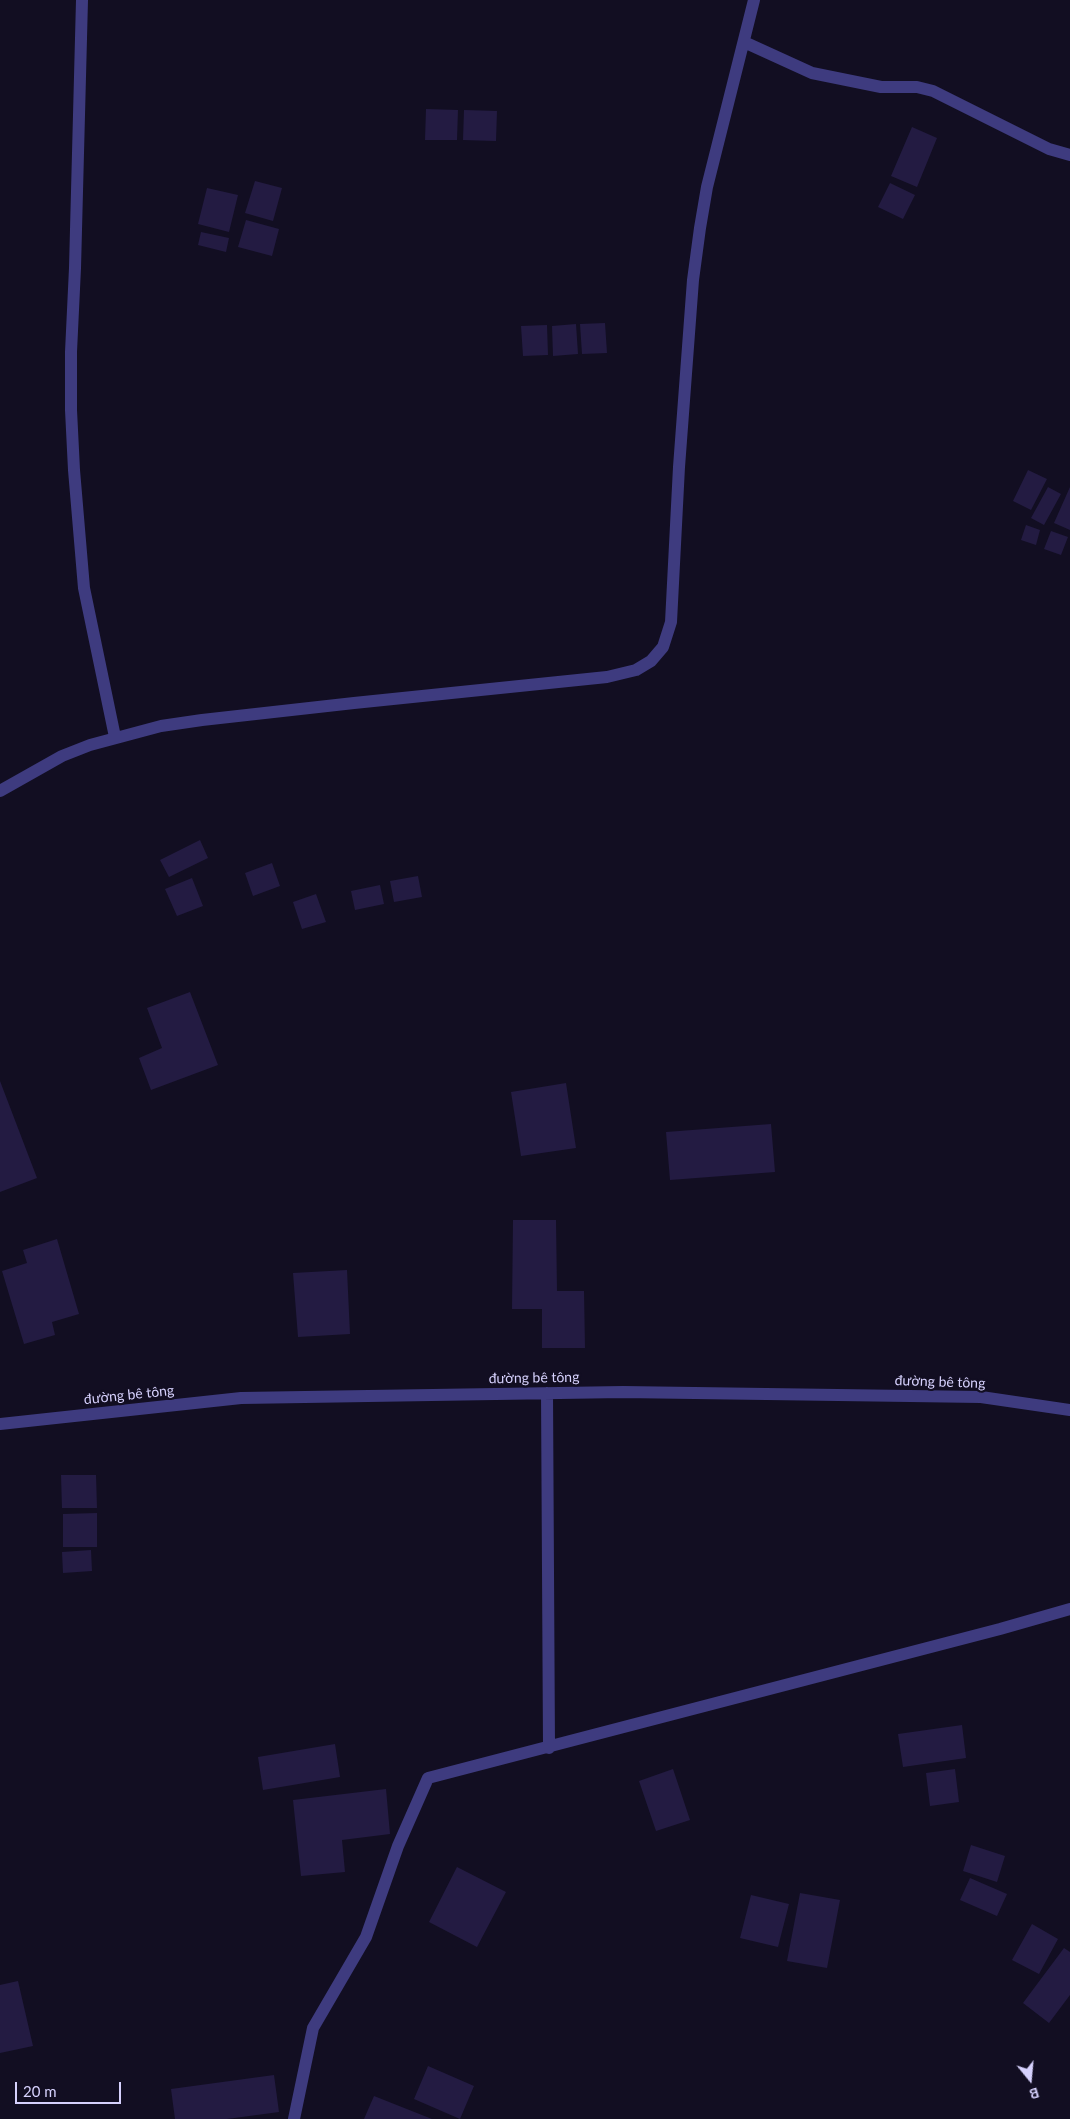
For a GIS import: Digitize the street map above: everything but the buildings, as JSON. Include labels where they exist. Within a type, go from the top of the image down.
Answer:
[{"type":"street","points":[[82,0],[71,352],[72,440],[84,588],[115,737]]},
{"type":"street","points":[[0,791],[62,756],[115,737],[161,726],[202,720],[607,678],[636,670],[651,661],[663,647],[672,622],[680,447],[693,280],[700,228],[754,0]]},
{"type":"street","points":[[744,42],[812,72],[880,87],[917,87],[933,91],[1049,149],[1070,156]]},
{"type":"street","name":"đường bê tông","points":[[0,1424],[242,1398],[622,1392],[981,1397],[1070,1410]]},
{"type":"street","points":[[546,1393],[549,1748]]},
{"type":"street","points":[[294,2119],[313,2028],[366,1937],[398,1846],[428,1778],[1000,1629],[1070,1608]]}]
